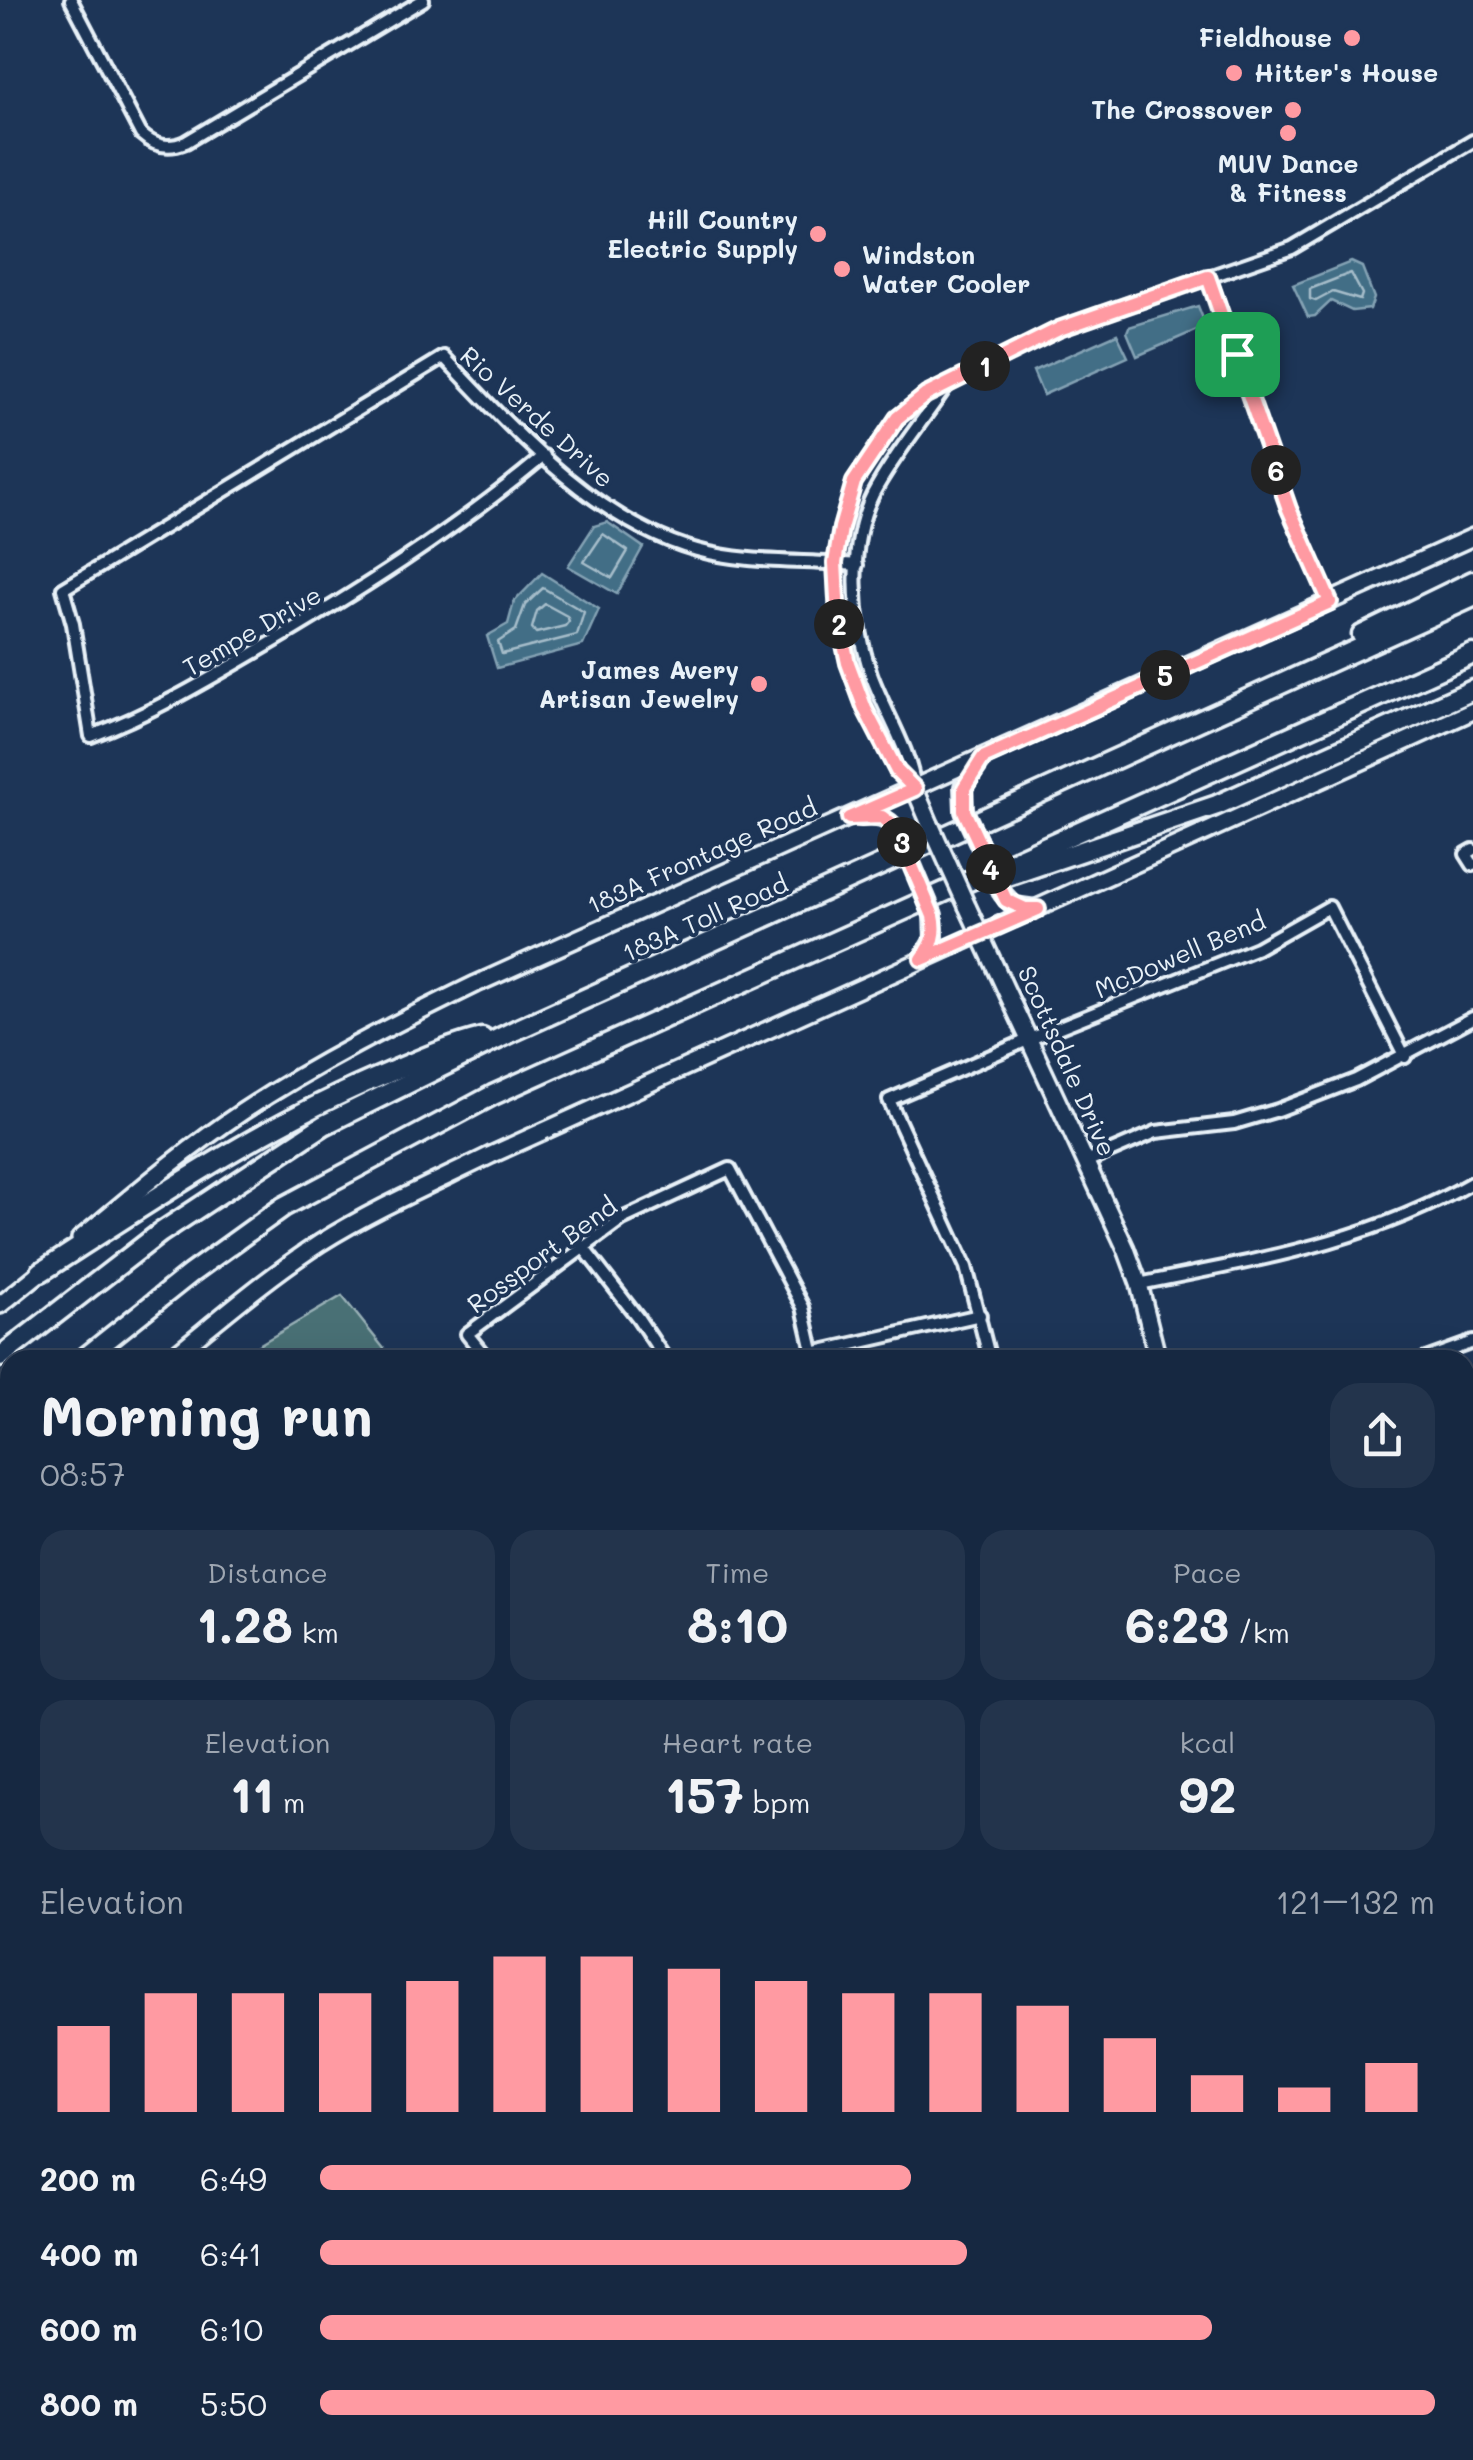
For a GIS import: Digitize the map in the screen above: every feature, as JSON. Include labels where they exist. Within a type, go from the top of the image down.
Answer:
[{"type":"highway","points":[[1240,704],[1308,661],[1473,581]]},
{"type":"highway","name":"183A Toll Road","points":[[10,1350],[160,1232],[324,1125],[516,1030],[1473,597]]},
{"type":"highway","points":[[95,1350],[283,1207],[493,1096],[1473,654]]},
{"type":"highway","points":[[900,913],[1216,805],[1473,690]]},
{"type":"highway","points":[[41,1272],[208,1165],[371,1080],[454,1045],[516,1030]]},
{"type":"main road","name":"183A Frontage Road","points":[[0,1305],[243,1111],[378,1032],[476,984],[1473,536]]},
{"type":"main road","points":[[180,1350],[321,1243],[491,1155],[1473,712]]},
{"type":"main road","points":[[983,758],[964,788],[964,811],[1002,892],[1014,906],[1038,909]]},
{"type":"main road","name":"Scottsdale Drive","points":[[915,789],[1086,1162],[1138,1284],[1155,1350]]},
{"type":"main road","points":[[849,818],[882,817],[896,828],[933,916],[934,939],[922,959]]},
{"type":"street","points":[[71,0],[141,134],[167,147],[186,142],[423,0]]},
{"type":"street","name":"Scottsdale Drive","points":[[915,789],[897,771],[865,709],[848,663],[838,617],[835,563],[854,482],[897,418],[926,395],[1059,329],[1292,248],[1473,141]]},
{"type":"street","points":[[1208,277],[1289,509],[1330,602]]},
{"type":"street","name":"Rio Verde Drive","points":[[64,589],[444,357],[544,456],[594,498],[645,530],[695,550],[730,556],[856,565]]},
{"type":"street","name":"Scottsdale Drive","points":[[915,789],[912,765],[871,673],[855,610],[856,565],[872,495],[947,385]]},
{"type":"street","name":"Tempe Drive","points":[[64,589],[91,736],[145,714],[340,603],[488,503],[544,456]]},
{"type":"street","points":[[1473,850],[1466,854],[1473,865]]},
{"type":"street","name":"McDowell Bend","points":[[980,1315],[966,1267],[889,1100],[1258,948],[1328,906],[1406,1057]]},
{"type":"street","points":[[1086,1162],[1156,1132],[1234,1123],[1278,1110],[1406,1057],[1473,1019]]},
{"type":"street","name":"Rossport Bend","points":[[480,1350],[467,1334],[582,1246],[636,1212],[730,1170],[803,1307],[813,1350]]},
{"type":"street","points":[[1138,1284],[1289,1255],[1390,1222],[1473,1182]]},
{"type":"street","points":[[582,1246],[659,1350]]},
{"type":"street","points":[[818,1350],[980,1315],[988,1350]]},
{"type":"green space","points":[[342,1296],[385,1350],[250,1350]]},
{"type":"water","points":[[1351,262],[1362,267],[1374,298],[1370,309],[1352,311],[1331,301],[1315,316],[1308,317],[1293,285]]},
{"type":"water","points":[[1198,306],[1206,326],[1137,356],[1127,332],[1129,327]]},
{"type":"water","points":[[1117,334],[1128,357],[1043,395],[1033,371]]},
{"type":"water","points":[[607,522],[643,547],[617,594],[568,566],[594,526]]},
{"type":"water","points":[[542,573],[599,609],[583,645],[497,668],[487,636],[508,624],[514,602]]},
{"type":"place","name":"Fieldhouse","points":[[1352,38]]},
{"type":"place","name":"Hitter's House","points":[[1234,73]]},
{"type":"place","name":"The Crossover","points":[[1293,110]]},
{"type":"place","name":"MUV Dance & Fitness","points":[[1288,133]]},
{"type":"place","name":"Hill Country Electric Supply","points":[[818,234]]},
{"type":"place","name":"Windston Water Cooler","points":[[842,269]]},
{"type":"place","name":"James Avery Artisan Jewelry","points":[[759,684]]},
{"type":"route","points":[[1208,277],[1237,354],[1296,528],[1330,602],[983,758],[964,788],[964,811],[1006,900],[1014,906],[1038,909],[922,959],[936,930],[896,828],[882,817],[849,818],[915,789],[897,771],[865,709],[848,663],[838,617],[835,563],[854,482],[897,418],[926,395],[1059,329],[1138,300],[1208,277]]}]
